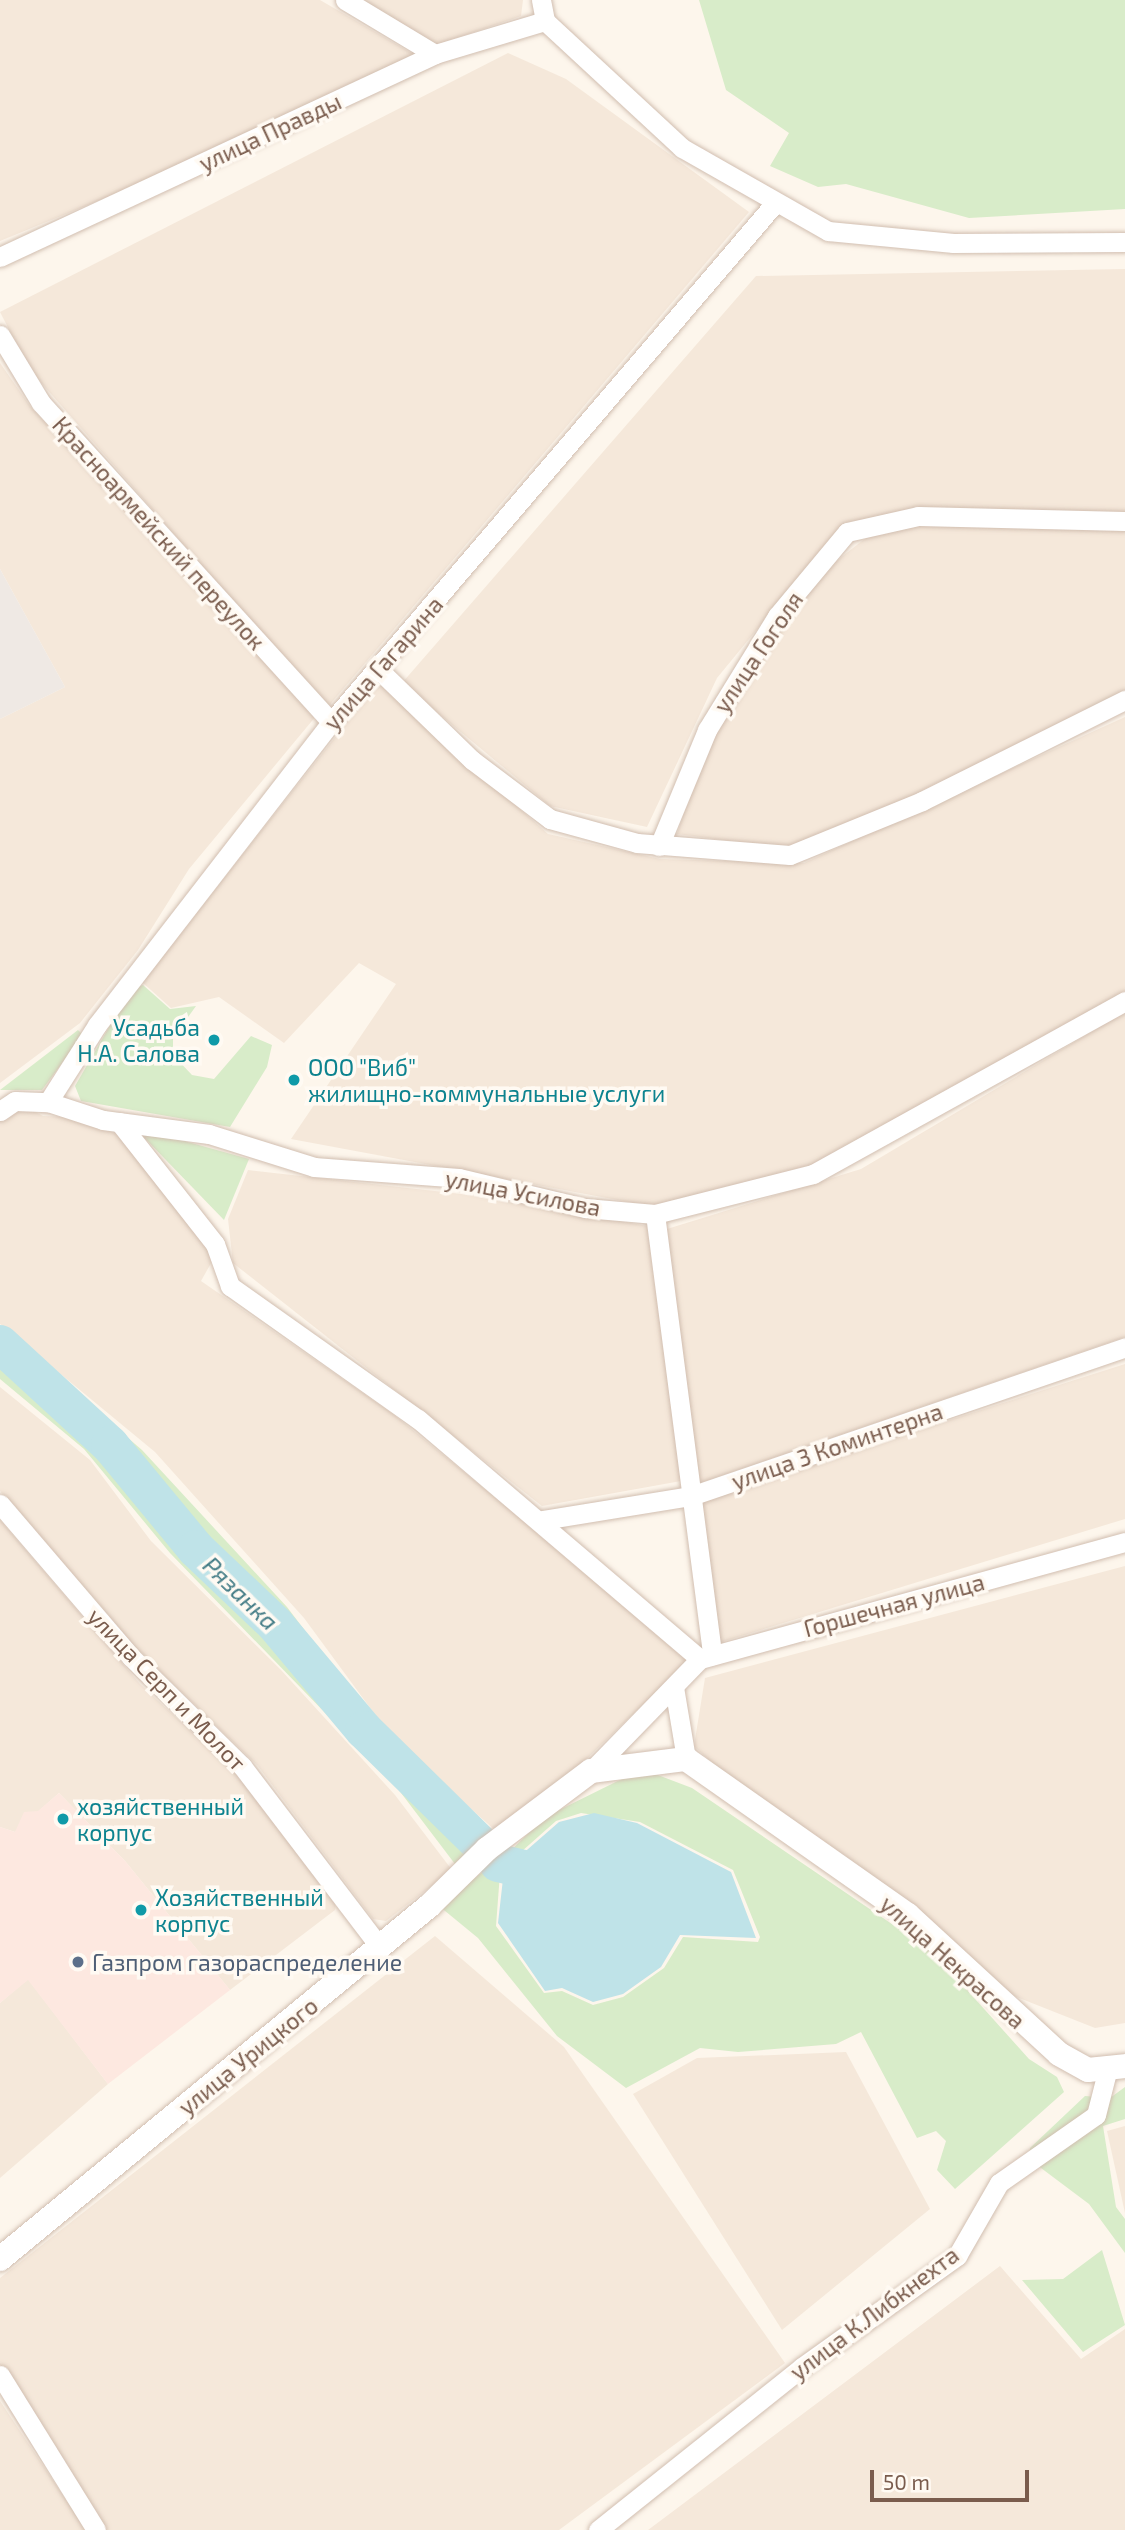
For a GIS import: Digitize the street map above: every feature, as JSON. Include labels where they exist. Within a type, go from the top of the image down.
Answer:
[{"type":"street","points":[[345,0],[435,54]]},
{"type":"street","points":[[541,0],[545,21],[682,148],[828,231],[953,243],[1125,243]]},
{"type":"street","name":"улица Правды","points":[[0,257],[435,54],[545,21]]},
{"type":"street","name":"улица Гагарина","points":[[48,1102],[97,1025],[331,722],[775,202]]},
{"type":"street","name":"Красноармейский переулок","points":[[0,335],[41,403],[331,722]]},
{"type":"street","name":"улица Гоголя","points":[[659,846],[706,730],[777,615],[847,532],[918,516],[1125,521]]},
{"type":"street","points":[[379,668],[472,760],[550,819],[659,846],[790,855],[922,801],[1125,700]]},
{"type":"street","name":"улица Усилова","points":[[48,1102],[119,1122],[209,1134],[314,1167],[459,1178],[585,1208],[656,1214],[813,1174],[1125,1002]]},
{"type":"street","points":[[0,1111],[15,1101],[48,1102]]},
{"type":"street","points":[[119,1122],[215,1244],[230,1286],[418,1419],[706,1657]]},
{"type":"street","points":[[656,1214],[691,1496],[706,1657]]},
{"type":"street","name":"улица 3 Коминтерна","points":[[542,1520],[691,1496],[1125,1347]]},
{"type":"street","name":"улица Серп и Молот","points":[[0,1504],[131,1657],[242,1766],[380,1947]]},
{"type":"street","name":"Горшечная улица","points":[[706,1657],[1125,1542]]},
{"type":"street","points":[[591,1771],[706,1657]]},
{"type":"street","points":[[591,1771],[686,1759],[674,1687]]},
{"type":"street","name":"улица Некрасова","points":[[686,1759],[908,1915],[1040,2040],[1088,2070],[1117,2067]]},
{"type":"street","name":"улица Урицкого","points":[[0,2259],[380,1947],[488,1849],[591,1771]]},
{"type":"street","name":"улица К.Либкнехта","points":[[598,2530],[802,2367],[957,2256],[999,2183],[1096,2115],[1117,2067]]},
{"type":"street","points":[[0,2375],[96,2530]]},
{"type":"shaded area","points":[[0,0],[320,0],[413,54],[295,120],[0,241]]},
{"type":"shaded area","points":[[361,0],[523,0],[521,16],[436,45]]},
{"type":"shaded area","points":[[508,53],[566,79],[749,212],[327,708],[30,370],[0,312]]},
{"type":"shaded area","points":[[1125,269],[1125,513],[905,511],[844,523],[717,678],[647,827],[550,806],[402,683],[756,276]]},
{"type":"shaded area","points":[[0,363],[30,406],[316,716],[189,869],[138,950],[80,1023],[0,1083],[0,719],[65,687],[0,569]]},
{"type":"shaded area","points":[[896,525],[1125,529],[1125,691],[899,803],[786,848],[677,834],[711,732],[825,570],[876,530]]},
{"type":"shaded area","points":[[0,569],[65,687],[0,719]]},
{"type":"shaded area","points":[[378,683],[548,834],[660,859],[804,863],[1125,717],[1125,993],[813,1167],[650,1206],[291,1139],[396,984],[359,963],[284,1043],[219,997],[171,1008],[142,982]]},
{"type":"shaded area","points":[[1125,1012],[1125,1337],[697,1484],[667,1229],[861,1169]]},
{"type":"shaded area","points":[[15,1101],[43,1116],[70,1117],[123,1136],[215,1256],[201,1281],[393,1414],[691,1658],[543,1801],[497,1832],[393,1739],[304,1618],[155,1452],[0,1324],[0,1111]]},
{"type":"shaded area","points":[[248,1170],[488,1197],[647,1226],[681,1481],[542,1506],[233,1263],[228,1219]]},
{"type":"shaded area","points":[[1125,1364],[1125,1519],[718,1643],[699,1500]]},
{"type":"shaded area","points":[[0,1387],[90,1460],[151,1541],[281,1670],[395,1795],[452,1870],[386,1921],[373,1919],[258,1766],[127,1639],[0,1491]]},
{"type":"shaded area","points":[[0,1520],[140,1684],[246,1783],[336,1900],[335,1910],[230,1990],[125,1861],[59,1793],[15,1832],[0,1827]]},
{"type":"shaded area","points":[[1125,1566],[1125,2023],[1095,2028],[1004,1992],[745,1793],[694,1746],[705,1678]]},
{"type":"shaded area","points":[[59,1793],[125,1861],[230,1990],[108,2084],[28,1980],[0,2003],[0,1827],[15,1832],[24,1812],[38,1811]]},
{"type":"shaded area","points":[[435,1936],[564,2047],[785,2363],[559,2530],[103,2530],[0,2370],[0,2278]]},
{"type":"shaded area","points":[[28,1979],[108,2084],[0,2178],[0,2003]]},
{"type":"shaded area","points":[[846,2052],[930,2209],[782,2330],[633,2094],[697,2058]]},
{"type":"shaded area","points":[[1125,2126],[1125,2213],[1107,2131]]},
{"type":"shaded area","points":[[1000,2266],[1081,2359],[1125,2329],[1125,2530],[648,2530]]},
{"type":"shaded area","points":[[0,2401],[86,2530],[0,2530]]},
{"type":"green space","points":[[699,0],[1125,0],[1125,209],[969,218],[846,184],[818,187],[770,166],[789,133],[726,90]]},
{"type":"green space","points":[[143,985],[170,1009],[196,1006],[173,1038],[173,1055],[192,1075],[214,1079],[251,1036],[272,1045],[267,1067],[230,1127],[81,1101],[75,1086],[131,989]]},
{"type":"green space","points":[[78,1030],[83,1035],[42,1090],[0,1090]]},
{"type":"green space","points":[[134,1127],[249,1159],[224,1220]]},
{"type":"green space","points":[[0,1353],[23,1378],[71,1389],[142,1450],[287,1607],[397,1752],[491,1832],[458,1868],[395,1785],[170,1553],[84,1449],[0,1379]]},
{"type":"green space","points":[[642,1769],[692,1788],[933,1952],[1029,2059],[1057,2077],[1064,2092],[955,2189],[937,2170],[946,2141],[936,2131],[917,2138],[861,2032],[836,2044],[738,2052],[700,2048],[626,2088],[557,2036],[478,1938],[439,1906],[490,1866],[500,1873],[496,1926],[544,1993],[562,1991],[593,2005],[623,1997],[664,1968],[683,1937],[758,1942],[760,1937],[733,1870],[640,1822],[581,1813],[556,1821],[503,1868],[498,1863],[545,1817]]},
{"type":"green space","points":[[1125,2087],[1125,2119],[1103,2126],[1116,2207],[1125,2219],[1125,2253],[1089,2204],[1029,2159],[1030,2148],[1085,2096],[1110,2098]]},
{"type":"green space","points":[[1102,2250],[1125,2325],[1083,2352],[1022,2280],[1063,2279]]},
{"type":"water","points":[[594,1813],[637,1823],[731,1872],[756,1938],[680,1935],[661,1967],[623,1994],[593,2002],[562,1988],[545,1991],[498,1923],[504,1870],[559,1822]]},
{"type":"waterway","name":"Рязанка","points":[[0,1344],[110,1445],[196,1549],[275,1624],[364,1730],[480,1844]]},
{"type":"waterway","name":"Рязанка","points":[[498,1863],[562,1878]]},
{"type":"place","name":"Усадьба Н.А. Салова","points":[[214,1040]]},
{"type":"place","name":"ООО \"Виб\" жилищно-коммунальные услуги","points":[[294,1080]]},
{"type":"place","name":"хозяйственный корпус","points":[[63,1819]]},
{"type":"place","name":"Хозяйственный корпус","points":[[141,1910]]},
{"type":"place","name":"Газпром газораспределение","points":[[78,1962]]}]
